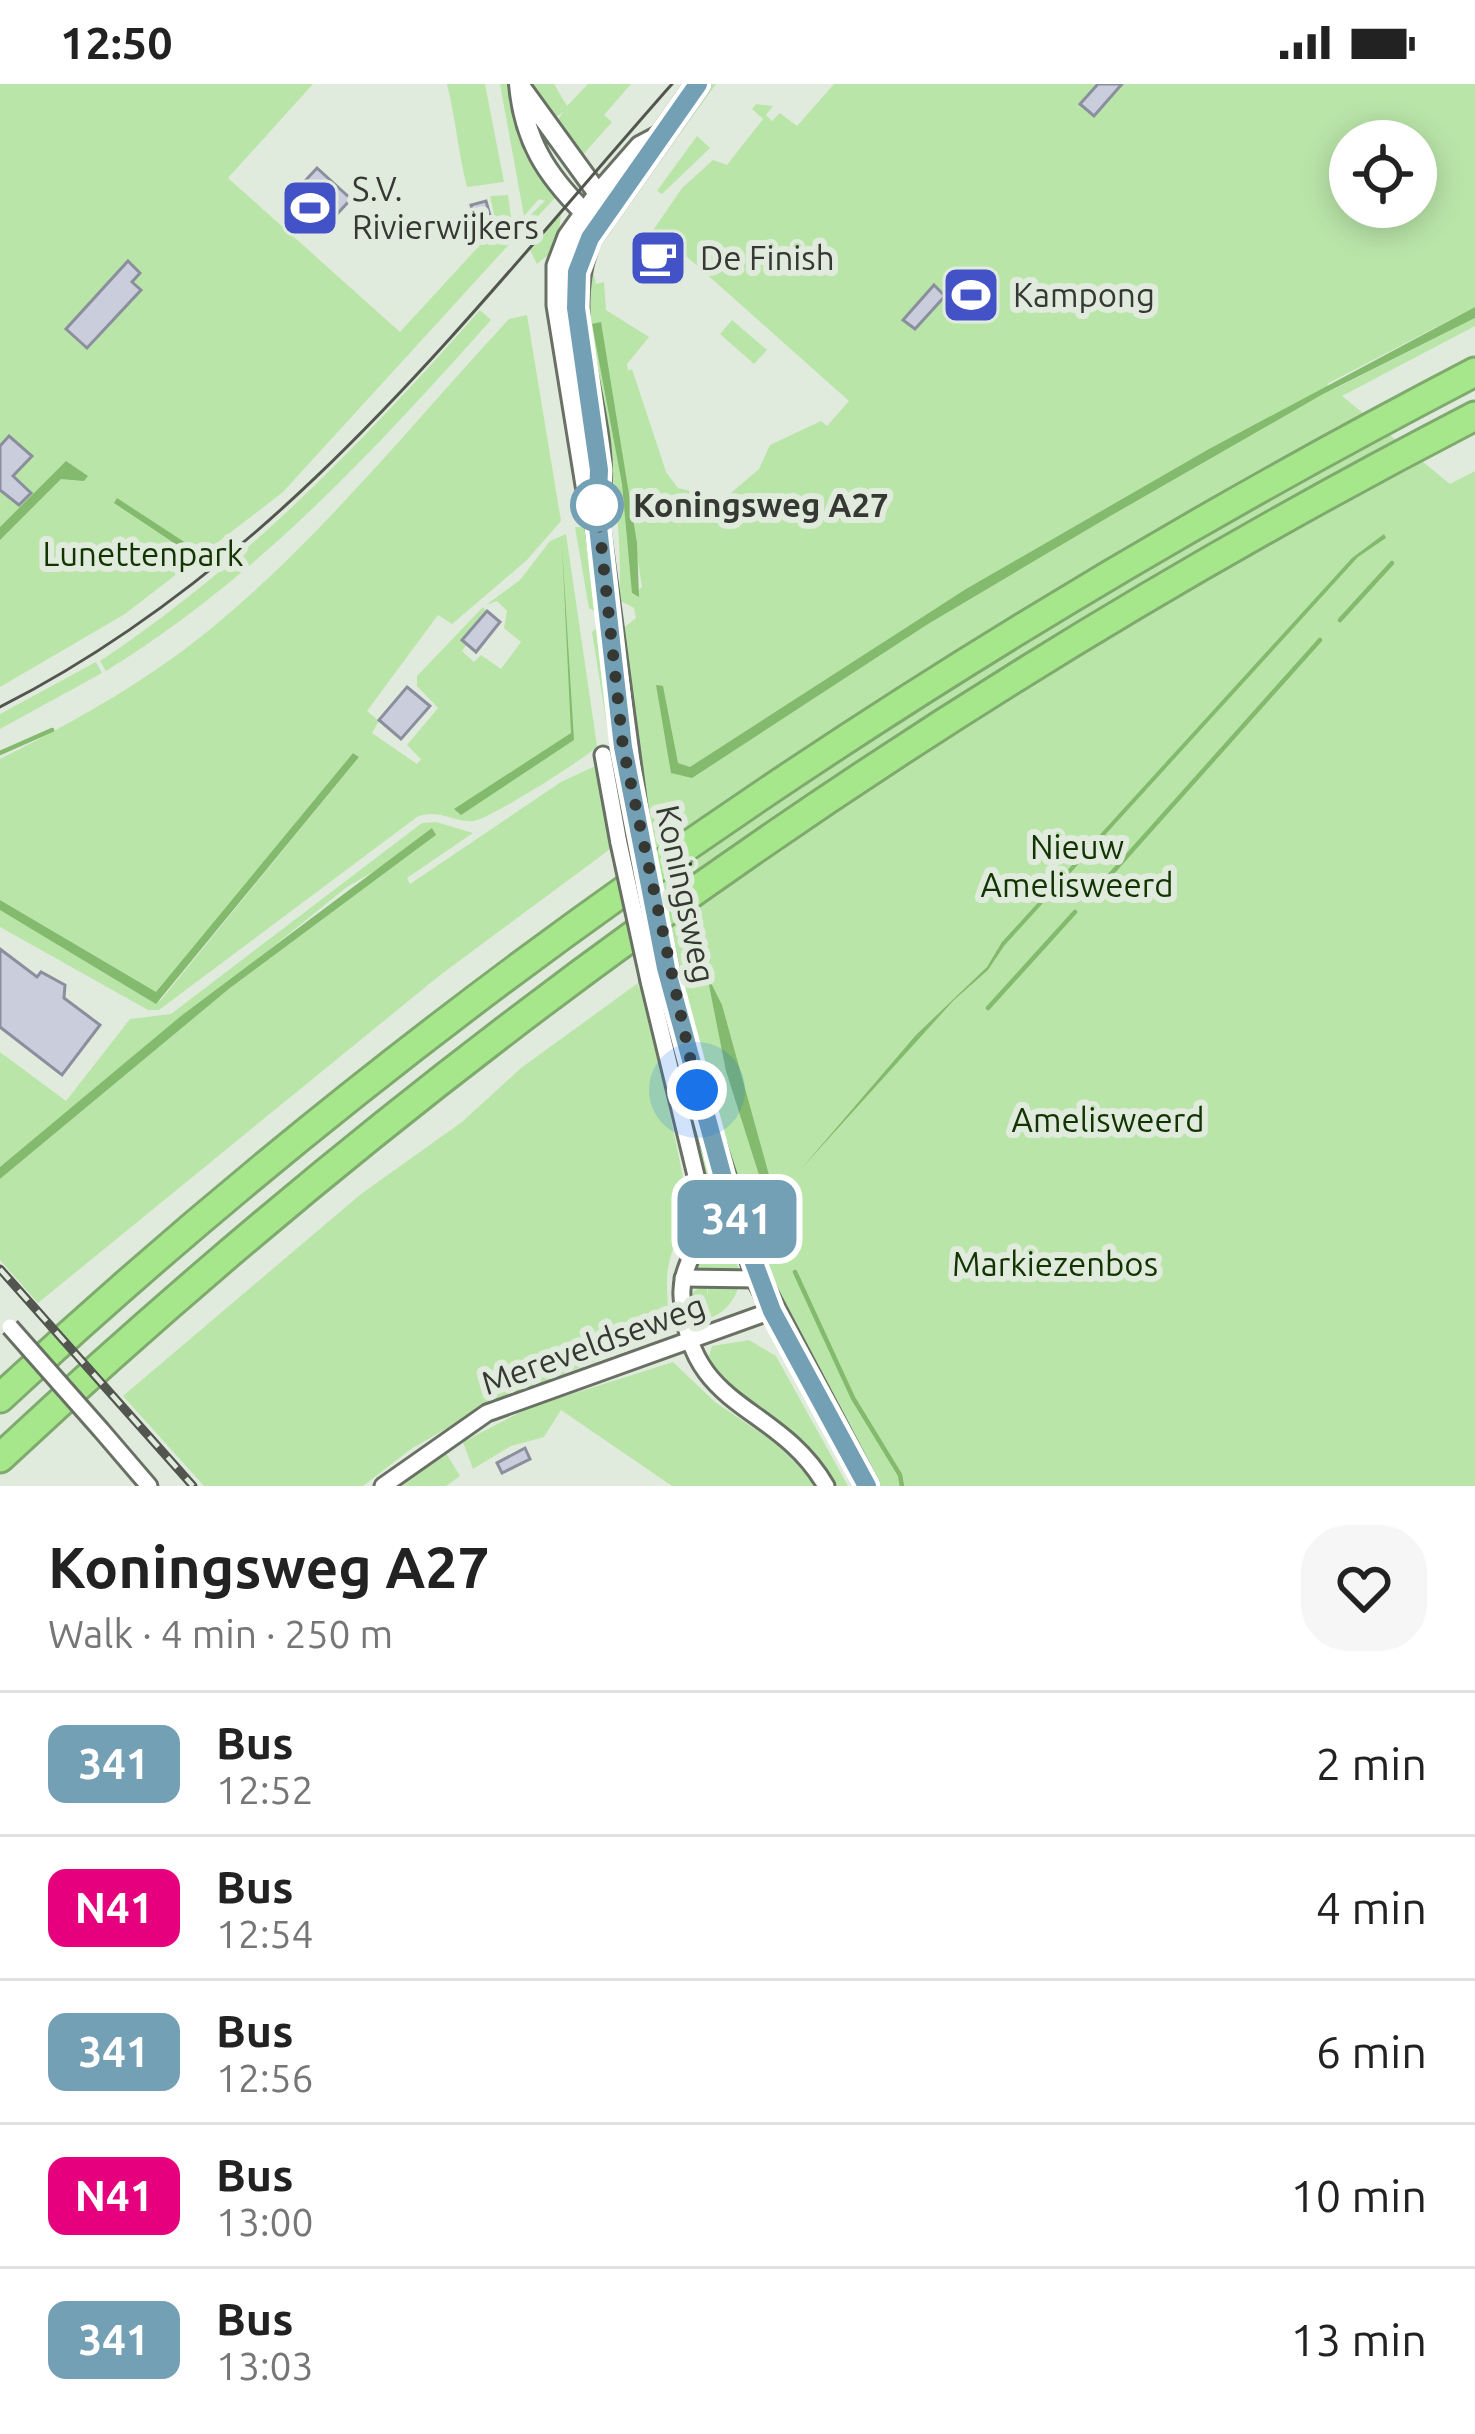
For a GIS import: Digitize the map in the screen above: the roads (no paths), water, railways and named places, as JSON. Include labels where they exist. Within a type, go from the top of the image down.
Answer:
[{"type":"highway","points":[[0,1398],[322,1121],[561,937],[730,817],[1112,572],[1475,372]]},
{"type":"highway","points":[[0,1458],[176,1297],[352,1148],[684,896],[1045,657],[1274,524],[1475,416]]},
{"type":"main road","name":"Koningsweg","points":[[698,84],[652,155],[597,207],[558,266],[567,304],[657,975],[758,1279],[867,1486]]},
{"type":"street","points":[[519,85],[521,116],[531,144],[597,207]]},
{"type":"street","name":"Koningsweg","points":[[603,755],[619,843],[657,975],[699,1188],[703,1223],[683,1278],[689,1340],[716,1389],[781,1431],[804,1452],[826,1486]]},
{"type":"street","points":[[683,1278],[758,1279]]},
{"type":"street","name":"Mereveldseweg","points":[[383,1486],[487,1413],[772,1311]]},
{"type":"street","points":[[5,1322],[149,1486]]},
{"type":"waterway","points":[[1340,620],[1392,563]]},
{"type":"waterway","points":[[1102,884],[1320,640]]},
{"type":"waterway","points":[[0,753],[52,730]]},
{"type":"waterway","points":[[988,1008],[1075,912]]},
{"type":"waterway","points":[[795,1272],[853,1398],[900,1475],[902,1486]]},
{"type":"tram line","points":[[0,707],[101,649],[195,582],[282,508],[444,345],[672,84]]},
{"type":"railway","points":[[0,1269],[193,1486]]},
{"type":"place","name":"S.V. Rivierwijkers","points":[[310,208]]},
{"type":"place","name":"De Finish","points":[[658,258]]},
{"type":"place","name":"Kampong","points":[[971,295]]},
{"type":"place","name":"Koningsweg A27","points":[[597,505]]},
{"type":"park label","name":"Lunettenpark","points":[[143,554]]},
{"type":"park label","name":"Nieuw Amelisweerd","points":[[1077,866]]},
{"type":"park label","name":"Amelisweerd","points":[[1108,1120]]},
{"type":"park label","name":"Markiezenbos","points":[[1055,1264]]}]
